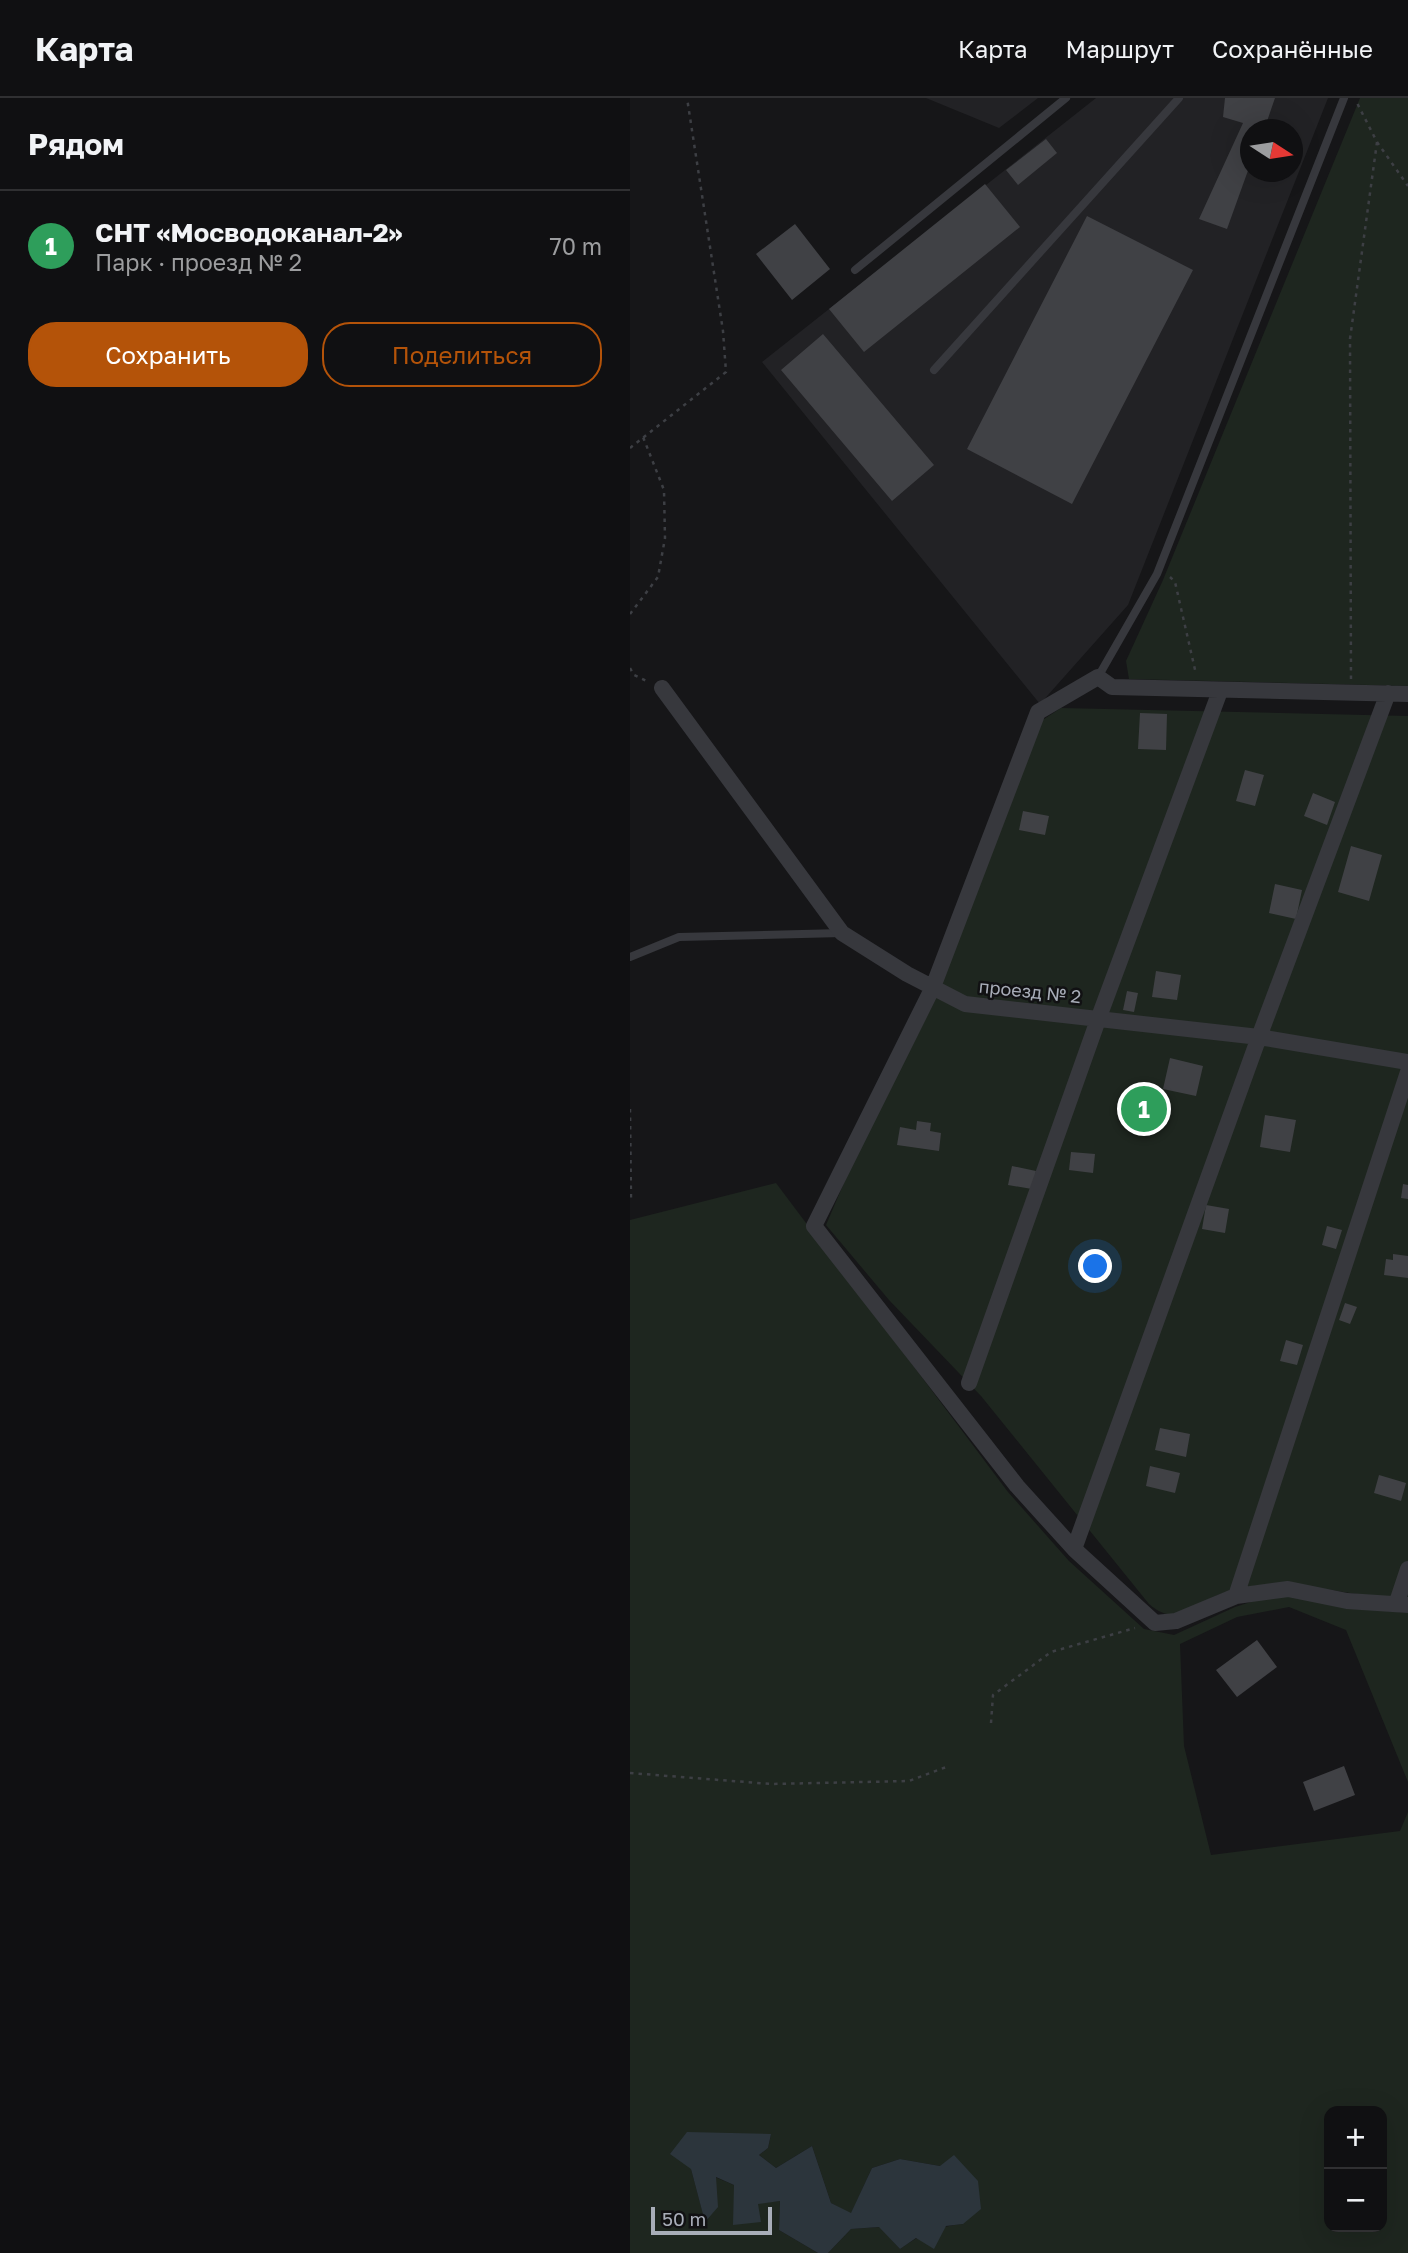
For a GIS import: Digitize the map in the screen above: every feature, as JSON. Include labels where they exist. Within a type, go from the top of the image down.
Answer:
[{"type":"street","points":[[1408,694],[1112,687],[1098,677],[1038,712],[933,987],[814,1226],[1017,1486],[1074,1549],[1155,1623],[1176,1621],[1236,1596],[1288,1589],[1347,1601],[1403,1604],[1408,1569]]},
{"type":"street","name":"проезд № 2","points":[[662,688],[842,933],[965,1004],[1259,1037],[1408,1062]]},
{"type":"street","points":[[969,1383],[1099,1017],[1220,691]]},
{"type":"street","points":[[1074,1549],[1259,1037],[1388,693]]},
{"type":"street","points":[[1236,1596],[1408,1072]]},
{"type":"lane","points":[[855,270],[1066,98]]},
{"type":"lane","points":[[934,370],[1179,98]]},
{"type":"lane","points":[[1098,677],[1159,568],[1344,98]]},
{"type":"lane","points":[[630,957],[679,937],[842,933]]},
{"type":"path","points":[[630,448],[726,372],[723,331],[687,98]]},
{"type":"path","points":[[1354,98],[1377,142],[1408,186]]},
{"type":"path","points":[[1351,693],[1350,339],[1377,142]]},
{"type":"path","points":[[630,614],[658,577],[665,538],[664,490],[643,437]]},
{"type":"path","points":[[1159,568],[1175,582],[1184,632],[1201,691]]},
{"type":"path","points":[[630,668],[634,675],[662,688]]},
{"type":"path","points":[[630,1109],[631,1198]]},
{"type":"path","points":[[991,1723],[993,1695],[1051,1652],[1155,1623]]},
{"type":"path","points":[[630,1773],[771,1784],[909,1781],[949,1766]]},
{"type":"shaded area","points":[[926,98],[1038,98],[999,128]]},
{"type":"shaded area","points":[[1096,98],[1328,98],[1303,161],[1303,119],[1240,119],[1240,182],[1295,182],[1128,605],[1040,704],[762,362]]},
{"type":"shaded area","points":[[1360,98],[1408,98],[1408,686],[1129,679],[1126,661],[1163,580]]},
{"type":"shaded area","points":[[1061,708],[1408,716],[1408,1599],[1308,1587],[1259,1585],[1234,1589],[1180,1613],[1165,1614],[1158,1610],[1149,1604],[981,1396],[889,1300],[826,1225],[1041,721]]},
{"type":"shaded area","points":[[776,1183],[1008,1492],[1069,1561],[1144,1629],[1174,1635],[1235,1607],[1260,1599],[1288,1595],[1342,1607],[1408,1613],[1408,1782],[1346,1630],[1289,1607],[1237,1617],[1180,1644],[1184,1746],[1211,1855],[1400,1831],[1408,1812],[1408,2253],[828,2253],[851,2229],[880,2227],[900,2249],[930,2232],[963,2224],[940,2166],[900,2159],[872,2168],[851,2214],[831,2203],[812,2146],[776,2168],[759,2155],[768,2148],[771,2134],[691,2169],[705,2221],[715,2177],[734,2185],[758,2203],[780,2201],[779,2230],[818,2253],[630,2253],[630,1220]]},
{"type":"shaded area","points":[[687,2132],[771,2134],[768,2148],[759,2155],[776,2168],[812,2146],[831,2203],[851,2213],[872,2168],[900,2159],[940,2166],[954,2155],[978,2181],[981,2209],[963,2224],[946,2226],[934,2249],[916,2238],[900,2249],[879,2227],[851,2229],[828,2253],[818,2253],[779,2230],[780,2201],[758,2204],[761,2222],[733,2225],[734,2185],[716,2177],[718,2207],[705,2222],[691,2169],[670,2154]]},
{"type":"building","points":[[1225,98],[1275,98],[1268,119],[1240,119],[1240,122],[1223,117]]},
{"type":"building","points":[[1240,130],[1240,182],[1244,182],[1227,229],[1199,219]]},
{"type":"building","points":[[1046,139],[1057,153],[1018,185],[1006,170]]},
{"type":"building","points":[[985,184],[1020,227],[864,352],[829,309]]},
{"type":"building","points":[[1087,216],[1193,270],[1072,504],[967,449]]},
{"type":"building","points":[[795,224],[830,269],[792,300],[756,254]]},
{"type":"building","points":[[823,334],[934,465],[892,501],[781,370]]},
{"type":"building","points":[[1140,713],[1167,714],[1166,750],[1138,749]]},
{"type":"building","points":[[1245,770],[1264,775],[1255,806],[1236,801]]},
{"type":"building","points":[[1313,793],[1335,802],[1327,825],[1304,816]]},
{"type":"building","points":[[1023,811],[1049,816],[1045,835],[1019,830]]},
{"type":"building","points":[[1351,846],[1382,855],[1369,901],[1338,892]]},
{"type":"building","points":[[1275,884],[1302,890],[1296,919],[1269,913]]},
{"type":"building","points":[[1156,971],[1181,975],[1177,1000],[1152,997]]},
{"type":"building","points":[[1127,991],[1138,993],[1134,1012],[1123,1010]]},
{"type":"building","points":[[1170,1058],[1203,1066],[1196,1096],[1163,1089]]},
{"type":"building","points":[[1265,1115],[1296,1120],[1290,1152],[1260,1147]]},
{"type":"building","points":[[917,1121],[931,1123],[930,1131],[941,1133],[939,1151],[897,1145],[900,1127],[916,1130]]},
{"type":"building","points":[[1071,1152],[1095,1154],[1093,1173],[1069,1170]]},
{"type":"building","points":[[1012,1166],[1036,1171],[1032,1189],[1008,1185]]},
{"type":"building","points":[[1403,1184],[1408,1185],[1408,1199],[1401,1198]]},
{"type":"building","points":[[1206,1205],[1229,1209],[1225,1233],[1202,1229]]},
{"type":"building","points":[[1327,1226],[1342,1230],[1336,1249],[1322,1245]]},
{"type":"building","points":[[1393,1254],[1408,1256],[1408,1278],[1384,1275],[1386,1259],[1393,1260]]},
{"type":"building","points":[[1345,1303],[1357,1307],[1350,1324],[1339,1320]]},
{"type":"building","points":[[1286,1340],[1303,1345],[1297,1365],[1280,1361]]},
{"type":"building","points":[[1160,1428],[1190,1434],[1186,1457],[1155,1450]]},
{"type":"building","points":[[1150,1466],[1180,1473],[1175,1493],[1146,1486]]},
{"type":"building","points":[[1379,1475],[1406,1483],[1401,1501],[1374,1493]]},
{"type":"building","points":[[1257,1640],[1277,1667],[1237,1697],[1216,1670]]},
{"type":"building","points":[[1344,1766],[1355,1795],[1314,1811],[1303,1782]]},
{"type":"place","name":"СНТ «Мосводоканал-2»","points":[[1144,1109]]}]
